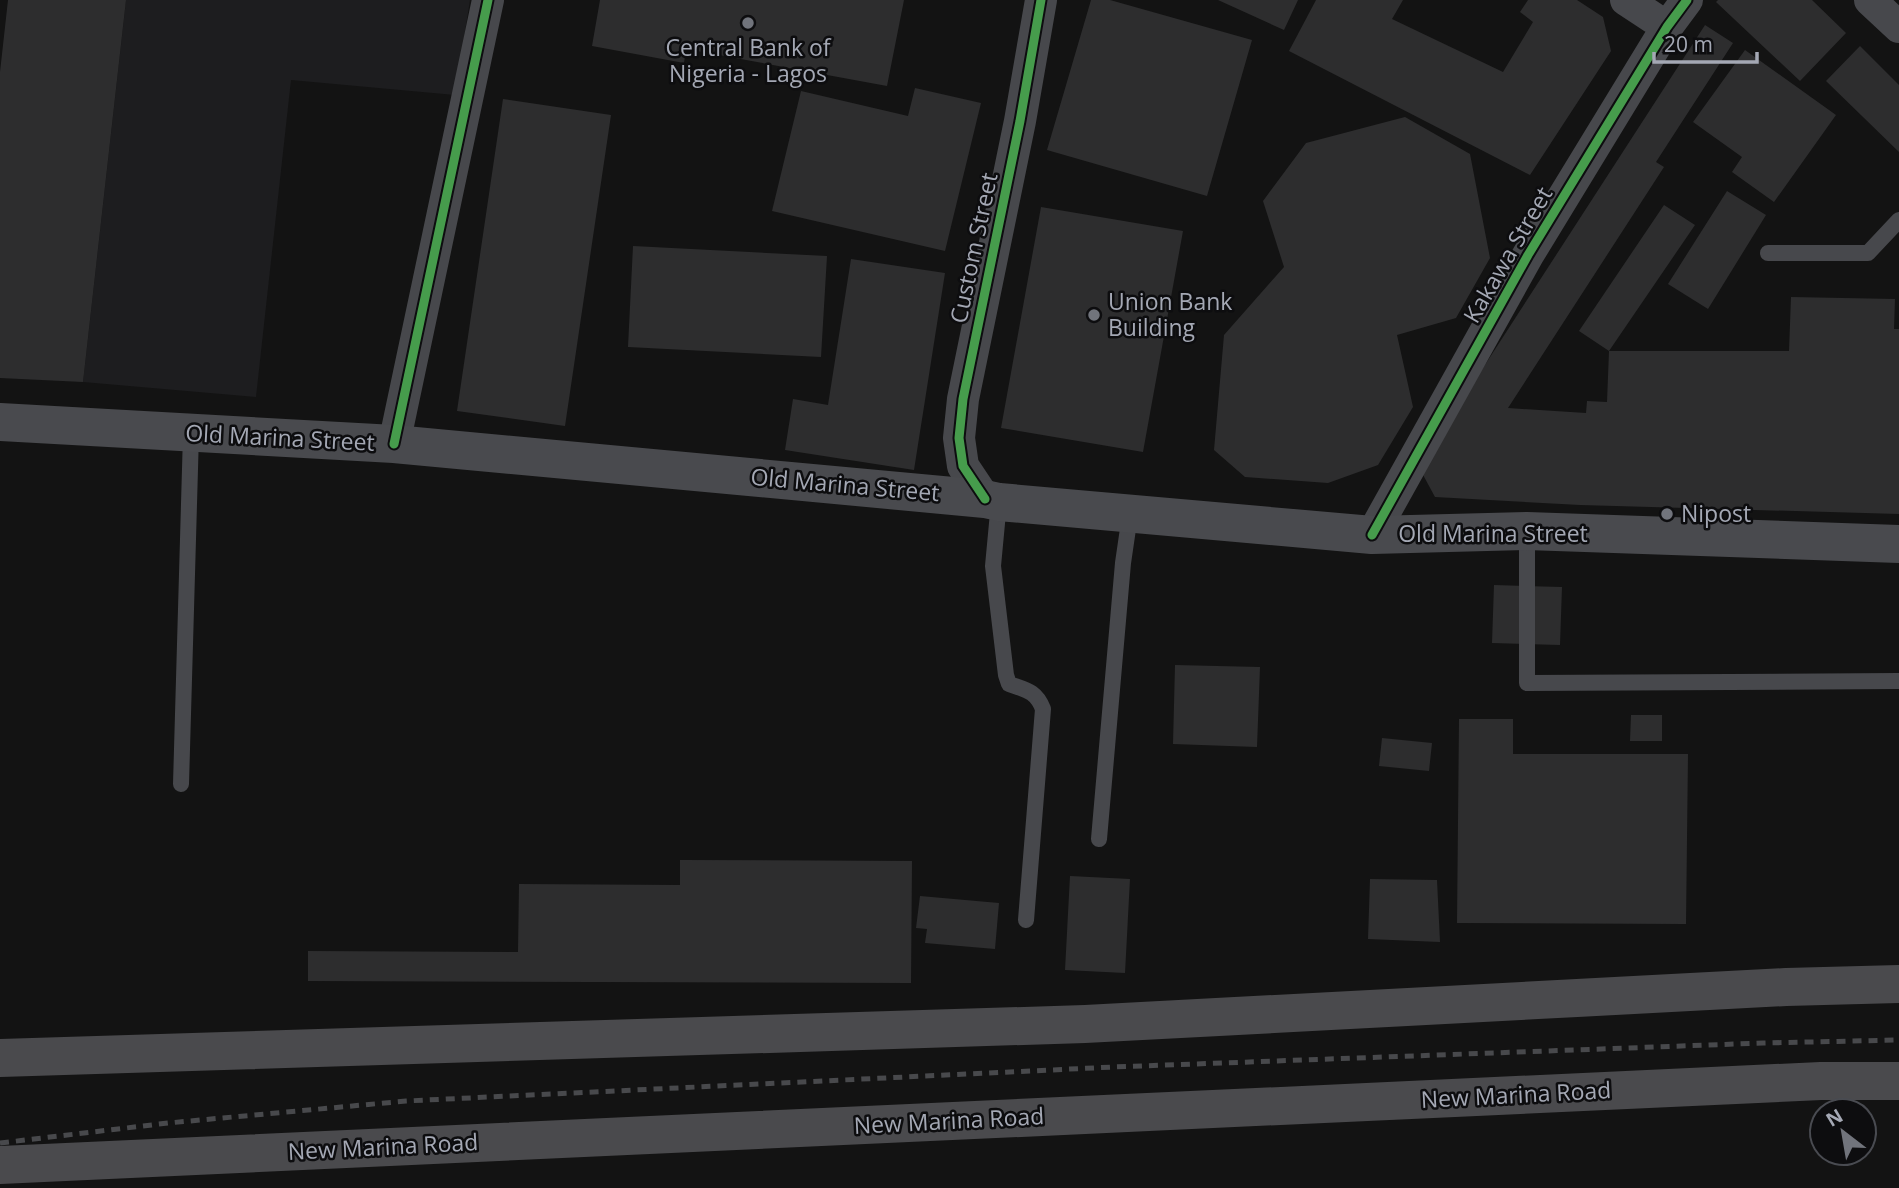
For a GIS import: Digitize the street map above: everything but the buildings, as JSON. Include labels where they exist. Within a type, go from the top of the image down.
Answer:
[{"type":"highway","points":[[0,1058],[1085,1024],[1786,987],[1899,984]]},
{"type":"highway","points":[[1821,1081],[1899,1063]]},
{"type":"highway","name":"New Marina Road","points":[[0,1165],[1821,1081],[1899,1081]]},
{"type":"main road","name":"Old Marina Street","points":[[0,422],[394,444],[1130,515],[1372,535],[1527,531],[1899,544]]},
{"type":"street","points":[[394,444],[488,0]]},
{"type":"street","name":"Custom Street","points":[[992,500],[963,466],[959,438],[963,399],[1020,121],[1041,0]]},
{"type":"street","points":[[1626,0],[1667,27]]},
{"type":"street","name":"Kakawa Street","points":[[1372,535],[1528,255],[1686,0]]},
{"type":"street","points":[[1870,0],[1899,27]]},
{"type":"lane","points":[[1768,253],[1868,253],[1899,220]]},
{"type":"lane","points":[[181,784],[191,434]]},
{"type":"lane","points":[[992,500],[993,566],[1006,675],[1009,684],[1027,690],[1039,698],[1043,709],[1026,920]]},
{"type":"lane","points":[[1099,839],[1123,563],[1130,515]]},
{"type":"lane","points":[[1527,531],[1527,683],[1899,681]]},
{"type":"shaded area","points":[[126,0],[470,0],[455,95],[291,80],[256,397],[83,382]]},
{"type":"railway","points":[[0,1143],[168,1123],[406,1101],[1113,1067],[1899,1040]]},
{"type":"cycle path","points":[[394,444],[488,0]]},
{"type":"cycle path","points":[[985,499],[963,466],[959,438],[963,399],[1020,121],[1041,0]]},
{"type":"cycle path","points":[[1372,535],[1528,255],[1667,27],[1687,0]]},
{"type":"place","name":"Central Bank of Nigeria - Lagos","points":[[748,23]]},
{"type":"place","name":"Union Bank Building","points":[[1094,315]]},
{"type":"place","name":"Nipost","points":[[1667,514]]}]
